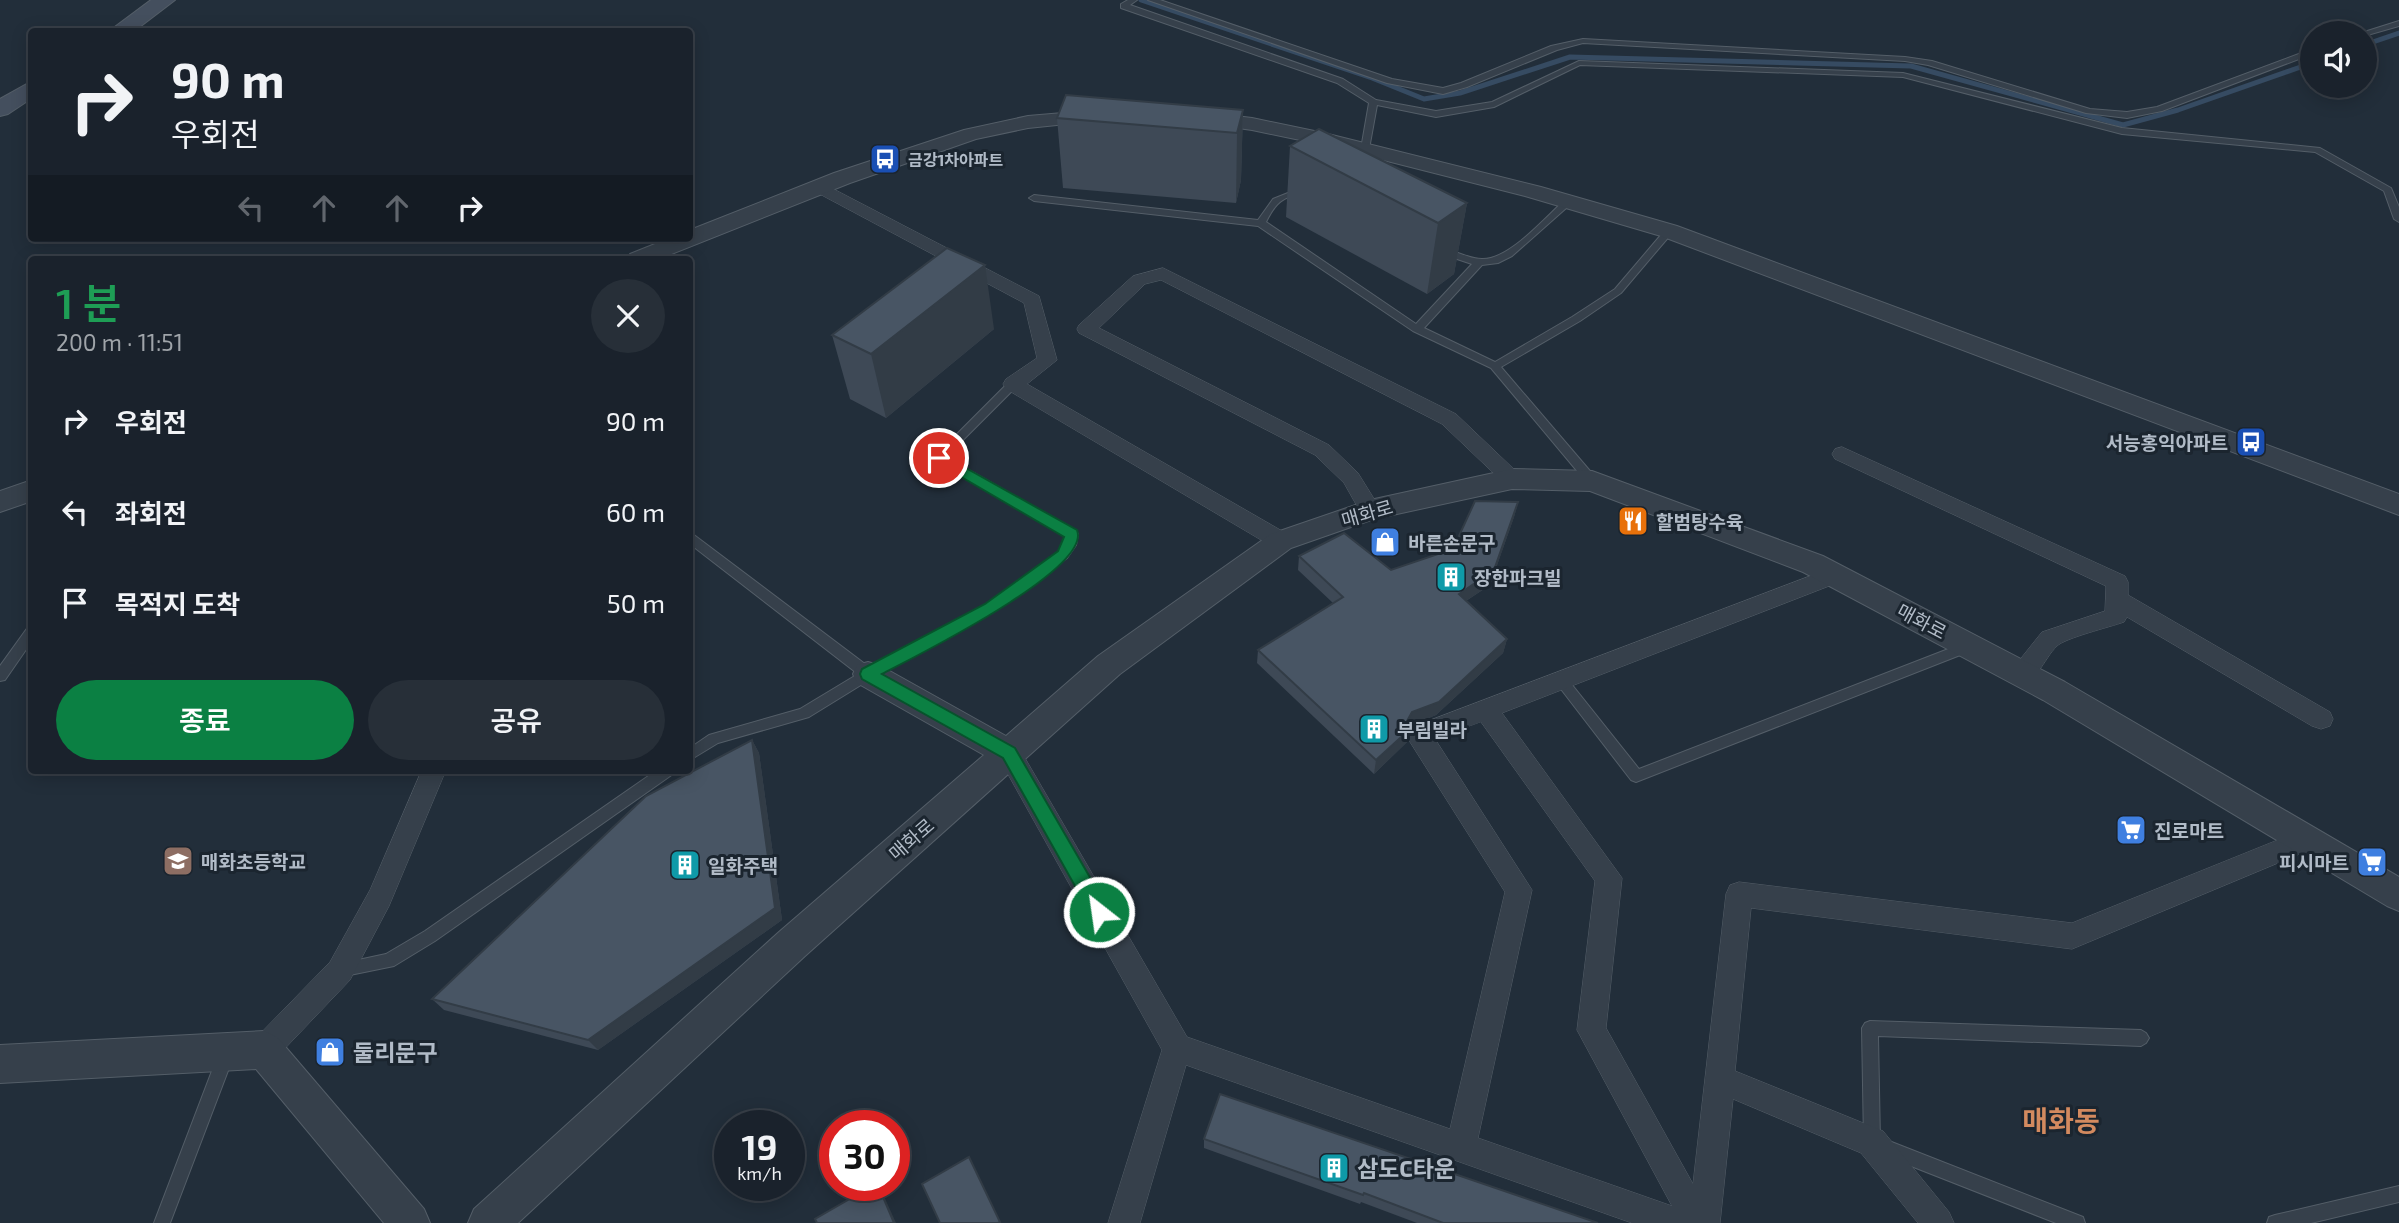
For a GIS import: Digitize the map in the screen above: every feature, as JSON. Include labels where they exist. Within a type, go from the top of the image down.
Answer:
[{"type":"main road","points":[[124,28],[165,0]]},
{"type":"main road","points":[[0,109],[28,91]]},
{"type":"street","points":[[693,237],[820,187],[1000,126],[1056,118],[1122,115]]},
{"type":"street","points":[[1186,117],[1263,127],[1365,149],[1570,200],[1668,231],[2399,505]]},
{"type":"street","points":[[820,187],[1032,300],[1046,360],[1013,384],[1281,541]]},
{"type":"street","points":[[646,256],[681,242]]},
{"type":"street","points":[[1370,510],[1351,478],[1322,450],[1086,329],[1139,280],[1163,274],[1449,419],[1512,479]]},
{"type":"street","points":[[1842,454],[2117,582],[2116,616],[2050,638],[2022,674]]},
{"type":"street","name":"매화로","points":[[488,1223],[792,944],[1109,665],[1281,541],[1370,510],[1512,479],[1592,481],[1813,564],[2022,674],[2399,895]]},
{"type":"street","points":[[0,502],[28,492]]},
{"type":"street","points":[[1461,1147],[1519,890],[1419,735],[1834,575]]},
{"type":"street","points":[[2117,600],[2321,719]]},
{"type":"street","points":[[868,674],[1009,753],[1177,1048],[1676,1223]]},
{"type":"street","points":[[1485,709],[1609,878],[1591,1030],[1698,1223]]},
{"type":"street","points":[[0,1064],[246,1051],[340,971],[380,897],[432,774]]},
{"type":"street","points":[[1704,1223],[1739,894],[2072,936],[2305,840]]},
{"type":"street","points":[[1124,1223],[1177,1048]]},
{"type":"street","points":[[246,1051],[405,1220]]},
{"type":"street","points":[[1720,1079],[1872,1142],[1938,1223]]},
{"type":"lane","points":[[1152,0],[1390,81],[1443,90],[1464,85],[1555,48],[1583,41],[1929,63],[2088,111],[2127,115],[2159,109],[2300,56]]},
{"type":"lane","points":[[1130,2],[1124,6],[1340,80],[1373,102],[1436,114],[1494,104],[1578,63],[1903,75],[2122,131],[2317,150],[2388,190],[2399,219]]},
{"type":"lane","points":[[2377,30],[2399,23]]},
{"type":"lane","points":[[1365,149],[1373,102]]},
{"type":"lane","points":[[1261,223],[1271,203],[1285,193],[1309,192]]},
{"type":"lane","points":[[1034,198],[1261,223],[1417,329],[1495,366],[1592,481]]},
{"type":"lane","points":[[1429,245],[1457,259],[1479,262],[1502,258],[1570,200]]},
{"type":"lane","points":[[1495,366],[1618,291],[1668,231]]},
{"type":"lane","points":[[1417,329],[1479,262]]},
{"type":"lane","points":[[693,753],[714,739],[804,712],[990,608],[1063,555],[1070,545],[1072,534],[939,458],[1013,384]]},
{"type":"lane","points":[[693,540],[868,674]]},
{"type":"lane","points":[[0,676],[28,636]]},
{"type":"lane","points":[[1560,680],[1636,776],[1969,646]]},
{"type":"lane","points":[[340,971],[389,961],[430,936],[662,774]]},
{"type":"lane","points":[[2077,1223],[1872,1142],[1870,1028],[2141,1038]]},
{"type":"lane","points":[[162,1223],[246,1051]]},
{"type":"lane","points":[[2275,1223],[2399,1194]]},
{"type":"building","points":[[1066,95],[1243,110],[1237,133],[1057,118]]},
{"type":"building","points":[[1319,129],[1467,203],[1438,223],[1290,146]]},
{"type":"building","points":[[947,248],[985,265],[871,354],[832,335]]},
{"type":"building","points":[[1475,501],[1518,502],[1494,570],[1459,594],[1507,639],[1439,702],[1412,712],[1407,721],[1410,729],[1376,760],[1258,650],[1343,597],[1299,556],[1344,533],[1391,570],[1453,549]]},
{"type":"building","name":"일화주택","points":[[752,740],[775,908],[588,1040],[432,999],[646,796],[688,774],[693,774],[693,771]]},
{"type":"building","points":[[1220,1094],[1598,1223],[1443,1223],[1364,1193],[1363,1195],[1204,1139]]},
{"type":"building","points":[[969,1157],[1000,1222],[940,1223],[922,1184]]},
{"type":"building","points":[[846,1201],[885,1201],[894,1223],[817,1223],[815,1219]]},
{"type":"waterway","points":[[1141,0],[1372,78],[1424,99],[1460,93],[1570,57],[1911,66],[2123,125],[2178,110],[2300,67]]},
{"type":"waterway","points":[[2377,41],[2399,33]]},
{"type":"place","name":"금강1차아파트","points":[[885,159]]},
{"type":"place","name":"서능홍익아파트","points":[[2251,442]]},
{"type":"place","name":"할범탕수육","points":[[1633,521]]},
{"type":"place","name":"바른손문구","points":[[1385,542]]},
{"type":"place","name":"장한파크빌","points":[[1451,577]]},
{"type":"place","name":"부림빌라","points":[[1374,729]]},
{"type":"place","name":"진로마트","points":[[2131,830]]},
{"type":"place","name":"매화초등학교","points":[[178,861]]},
{"type":"place","name":"피시마트","points":[[2372,862]]},
{"type":"place","name":"일화주택","points":[[685,865]]},
{"type":"place","name":"둘리문구","points":[[330,1052]]},
{"type":"place","name":"삼도C타운","points":[[1334,1168]]},
{"type":"district","name":"매화동","points":[[2061,1120]]},
{"type":"route","points":[[939,458],[1072,534],[1070,545],[1063,555],[990,608],[868,674],[1009,753],[1099,912]]}]
